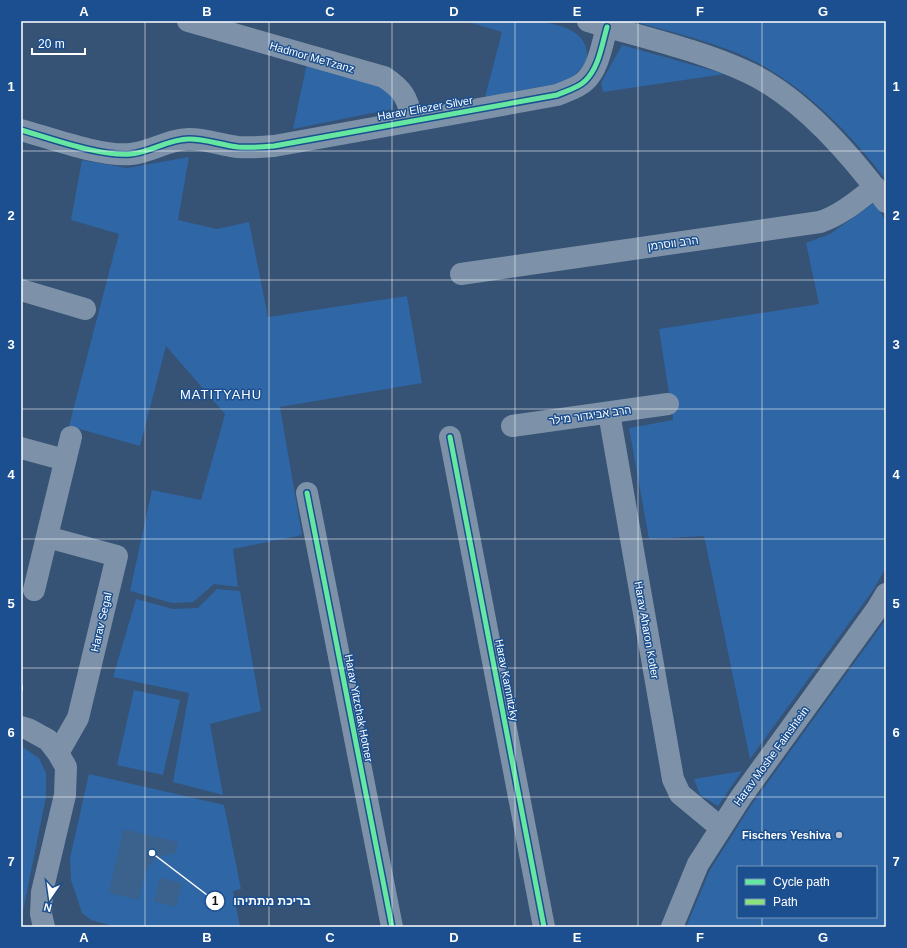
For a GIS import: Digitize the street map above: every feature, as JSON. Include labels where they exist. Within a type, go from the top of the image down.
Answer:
[{"type":"street","name":"Hadmor MeTzanz","points":[[188,21],[384,77],[402,91],[408,101],[413,121]]},
{"type":"street","name":"Harav Eliezer Silver","points":[[21,130],[85,148],[115,154],[130,154],[188,139],[208,141],[237,147],[255,148],[274,146],[557,95],[576,87],[585,81],[594,69],[600,53],[597,24]]},
{"type":"street","points":[[597,24],[712,57],[748,72],[778,90],[810,116],[842,148],[881,194]]},
{"type":"street","name":"הרב ווסרמן","points":[[461,274],[820,222],[833,218],[846,210],[881,194]]},
{"type":"street","points":[[21,290],[85,308]]},
{"type":"street","name":"הרב אביגדור מילר","points":[[512,426],[668,404]]},
{"type":"street","name":"Harav Aharon Kotler","points":[[609,413],[673,779],[680,794],[721,828]]},
{"type":"street","points":[[34,590],[71,437]]},
{"type":"street","name":"Harav Kamnitzky","points":[[450,437],[544,927]]},
{"type":"street","points":[[21,448],[66,460]]},
{"type":"street","name":"Harav Yitzchak Hotner","points":[[307,493],[392,927]]},
{"type":"street","name":"Harav Segal","points":[[47,537],[117,556],[78,718],[58,753]]},
{"type":"street","name":"Harav Moshe Fainshtein","points":[[672,927],[698,864],[721,828],[741,797],[877,609],[886,594]]},
{"type":"street","points":[[21,727],[28,729],[48,740],[66,767],[65,795],[42,892],[41,914],[44,927]]},
{"type":"shaded area","points":[[517,20],[557,25],[573,32],[584,42],[587,56],[586,60],[578,72],[560,83],[485,97],[502,32],[465,21]]},
{"type":"shaded area","points":[[633,21],[886,21],[886,180],[858,146],[826,113],[773,71],[725,48]]},
{"type":"shaded area","points":[[622,45],[725,74],[603,92],[601,83]]},
{"type":"shaded area","points":[[307,63],[381,87],[394,101],[392,109],[293,129]]},
{"type":"shaded area","points":[[189,157],[178,220],[217,229],[249,222],[268,317],[407,296],[422,383],[280,407],[302,535],[233,549],[238,587],[214,584],[193,602],[172,603],[130,591],[152,490],[201,500],[225,414],[166,346],[140,446],[69,426],[119,234],[71,220],[82,160],[127,168]]},
{"type":"shaded area","points":[[875,202],[886,222],[886,567],[874,589],[750,759],[704,536],[649,539],[629,428],[673,420],[659,329],[819,304],[806,243],[830,234]]},
{"type":"shaded area","points":[[217,589],[240,591],[261,711],[210,724],[223,795],[173,782],[189,693],[113,677],[136,599],[173,609],[198,608]]},
{"type":"shaded area","points":[[886,619],[886,927],[686,927],[710,870],[752,804]]},
{"type":"shaded area","points":[[134,690],[180,700],[163,775],[117,765]]},
{"type":"shaded area","points":[[21,746],[39,758],[46,773],[46,797],[21,921]]},
{"type":"shaded area","points":[[742,771],[718,806],[700,795],[694,779]]},
{"type":"shaded area","points":[[89,774],[224,805],[241,889],[233,891],[240,927],[116,927],[91,920],[82,913],[71,880],[70,858]]},
{"type":"shaded area","points":[[123,829],[178,842],[176,854],[166,855],[152,862],[145,875],[139,900],[109,893]]},
{"type":"shaded area","points":[[160,878],[182,883],[176,907],[154,901]]},
{"type":"marked path","points":[[21,685],[21,691]]},
{"type":"cycle path","points":[[21,130],[91,150],[119,154],[138,153],[174,141],[189,139],[238,147],[274,146],[557,95],[579,86],[590,76],[597,63],[607,27]]},
{"type":"cycle path","points":[[450,437],[544,927]]},
{"type":"cycle path","points":[[307,493],[392,927]]},
{"type":"place","name":"Fischers Yeshiva","points":[[839,835]]},
{"type":"place","name":"בריכת מתתיהו","points":[[152,853]]},
{"type":"district","name":"MATITYAHU","points":[[221,394]]}]
